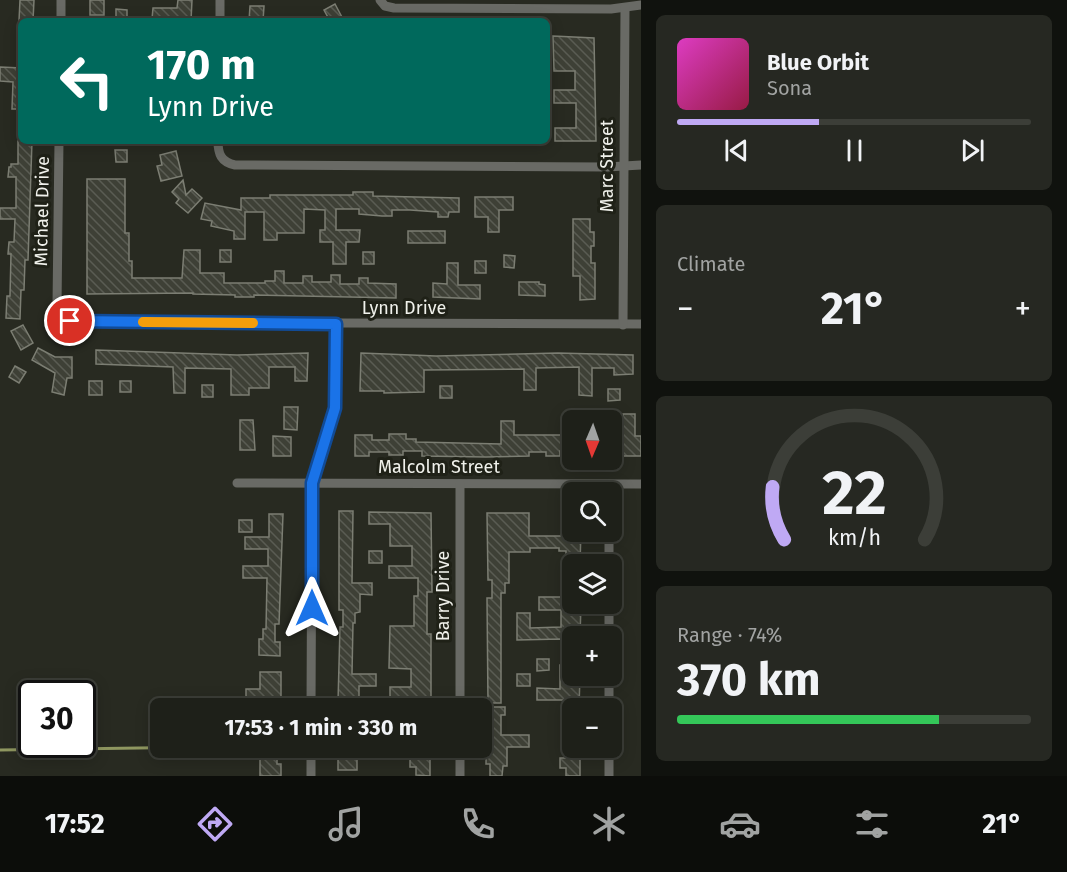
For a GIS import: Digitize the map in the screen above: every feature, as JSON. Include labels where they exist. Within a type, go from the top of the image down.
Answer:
[{"type":"street","points":[[61,0],[61,18]]},
{"type":"street","points":[[220,0],[220,18]]},
{"type":"street","points":[[380,0],[385,6],[394,8],[625,8],[641,5]]},
{"type":"street","name":"Marc Street","points":[[623,325],[625,8]]},
{"type":"street","name":"Michael Drive","points":[[59,144],[57,305],[61,316]]},
{"type":"street","points":[[218,144],[219,153],[225,162],[234,165],[641,165]]},
{"type":"street","name":"Lynn Drive","points":[[61,316],[73,322],[641,324]]},
{"type":"street","points":[[311,698],[312,483],[335,408],[336,324]]},
{"type":"street","name":"Malcolm Street","points":[[237,483],[562,487]]},
{"type":"street","name":"Barry Drive","points":[[460,484],[460,698]]},
{"type":"street","name":"Malcolm Street","points":[[622,486],[641,484]]},
{"type":"street","points":[[311,758],[311,776]]},
{"type":"street","points":[[460,758],[460,776]]},
{"type":"street","points":[[609,758],[609,776]]},
{"type":"building","points":[[20,0],[34,0],[33,18],[19,18]]},
{"type":"building","points":[[90,0],[104,0],[104,15],[90,15]]},
{"type":"building","points":[[178,0],[192,0],[191,18],[152,18],[153,8],[177,8]]},
{"type":"building","points":[[335,4],[342,18],[328,18],[324,10]]},
{"type":"building","points":[[250,6],[264,6],[263,18],[249,18]]},
{"type":"building","points":[[116,9],[127,10],[127,18],[116,18]]},
{"type":"building","points":[[553,36],[594,38],[596,141],[555,141],[555,128],[576,128],[576,103],[554,103],[554,90],[575,90],[575,71],[554,71]]},
{"type":"building","points":[[0,67],[18,68],[18,109],[12,109],[13,82],[0,81]]},
{"type":"building","points":[[18,144],[32,144],[28,260],[25,260],[20,319],[6,318],[7,296],[10,296],[9,242],[14,242],[15,219],[0,219],[0,208],[16,208],[16,177],[8,177],[11,164],[18,164]]},
{"type":"building","points":[[115,150],[127,150],[127,162],[116,162]]},
{"type":"building","points":[[176,151],[182,176],[161,181],[157,166],[162,165],[160,155]]},
{"type":"building","points":[[87,179],[125,179],[125,233],[129,233],[129,261],[132,261],[132,278],[182,278],[184,250],[200,250],[200,273],[224,273],[224,283],[275,281],[275,271],[284,271],[284,283],[303,283],[303,276],[312,276],[312,282],[331,282],[331,275],[340,275],[340,284],[359,284],[359,278],[368,278],[368,283],[396,284],[396,298],[254,295],[254,297],[235,297],[235,295],[193,293],[87,294]]},
{"type":"building","points":[[183,180],[186,195],[192,189],[202,198],[188,213],[176,203],[179,199],[172,192]]},
{"type":"building","points":[[353,192],[373,192],[373,196],[459,198],[459,212],[449,212],[448,217],[438,217],[438,212],[392,210],[392,216],[382,216],[359,214],[359,209],[336,209],[336,230],[360,230],[359,242],[346,242],[346,264],[333,264],[333,242],[320,242],[320,230],[325,230],[325,210],[304,209],[304,233],[277,233],[277,240],[264,240],[264,212],[245,212],[245,239],[234,239],[234,231],[211,226],[212,221],[201,219],[205,203],[241,210],[241,198],[270,198],[270,195],[353,195]]},
{"type":"building","points":[[475,197],[513,197],[513,210],[499,210],[499,232],[488,232],[488,217],[475,217]]},
{"type":"building","points":[[573,219],[590,219],[590,232],[594,232],[591,263],[595,263],[595,299],[580,300],[580,276],[573,276]]},
{"type":"building","points":[[408,231],[445,231],[445,243],[408,243]]},
{"type":"building","points":[[220,250],[231,250],[231,262],[220,262]]},
{"type":"building","points":[[363,252],[374,252],[374,264],[363,264]]},
{"type":"building","points":[[504,255],[515,256],[514,268],[504,267]]},
{"type":"building","points":[[475,261],[486,261],[486,273],[475,273]]},
{"type":"building","points":[[447,263],[458,263],[458,285],[480,285],[480,299],[433,297],[433,283],[447,284]]},
{"type":"building","points":[[519,282],[539,282],[545,285],[545,296],[519,295]]},
{"type":"building","points":[[23,325],[33,343],[21,350],[11,331]]},
{"type":"building","points":[[38,348],[55,357],[72,357],[72,378],[67,378],[64,395],[52,392],[55,373],[32,360]]},
{"type":"building","points":[[96,350],[237,355],[308,353],[307,381],[295,381],[295,367],[269,367],[269,388],[249,388],[249,395],[231,395],[231,369],[185,368],[185,393],[174,393],[173,367],[96,364]]},
{"type":"building","points":[[361,353],[436,356],[558,353],[633,355],[633,374],[614,375],[614,368],[592,368],[592,396],[579,395],[579,367],[536,368],[536,390],[524,390],[524,369],[424,370],[424,392],[384,393],[384,391],[360,391]]},
{"type":"building","points":[[15,366],[26,372],[19,383],[9,377]]},
{"type":"building","points":[[89,381],[102,381],[102,395],[89,395]]},
{"type":"building","points":[[120,381],[131,381],[131,392],[120,392]]},
{"type":"building","points":[[202,385],[213,385],[213,397],[202,397]]},
{"type":"building","points":[[440,386],[452,386],[452,398],[440,398]]},
{"type":"building","points":[[608,389],[620,389],[620,400],[608,401]]},
{"type":"building","points":[[284,407],[298,407],[297,430],[284,429]]},
{"type":"building","points":[[623,414],[635,414],[635,436],[641,436],[641,456],[622,456]]},
{"type":"building","points":[[240,420],[253,420],[255,450],[240,450]]},
{"type":"building","points":[[501,421],[514,421],[514,435],[562,435],[560,456],[546,456],[546,452],[529,452],[529,456],[422,456],[422,451],[403,451],[403,455],[369,452],[369,456],[355,456],[355,435],[372,435],[372,440],[389,440],[389,434],[406,434],[406,439],[416,439],[416,442],[501,444]]},
{"type":"building","points":[[273,436],[291,437],[291,456],[273,456]]},
{"type":"building","points":[[339,511],[353,511],[352,583],[372,583],[372,595],[360,594],[360,612],[355,613],[352,674],[376,674],[376,686],[359,686],[359,698],[338,698],[340,627],[343,627],[343,610],[339,610]]},
{"type":"building","points":[[369,512],[431,513],[432,592],[427,592],[427,634],[431,634],[431,698],[390,698],[390,687],[411,687],[411,669],[389,668],[390,626],[414,626],[414,596],[418,596],[418,578],[389,578],[389,566],[412,566],[412,546],[390,546],[390,524],[369,524]]},
{"type":"building","points":[[487,513],[529,513],[529,536],[561,536],[562,513],[562,542],[581,542],[580,554],[566,554],[566,551],[559,551],[559,548],[530,548],[530,552],[509,552],[509,583],[505,583],[505,593],[501,593],[501,703],[492,703],[492,698],[488,698],[487,598],[492,598],[492,580],[488,580]]},
{"type":"building","points":[[269,514],[283,514],[279,624],[275,624],[275,642],[280,642],[280,656],[259,655],[259,639],[263,639],[263,629],[266,629],[267,578],[243,578],[243,566],[268,566],[268,549],[245,549],[245,537],[269,537]]},
{"type":"building","points":[[239,520],[252,520],[252,532],[239,532]]},
{"type":"building","points":[[369,551],[382,551],[382,563],[369,563]]},
{"type":"building","points":[[539,597],[562,597],[562,614],[581,614],[580,626],[562,626],[562,646],[561,639],[517,640],[517,613],[530,613],[530,628],[561,627],[561,610],[539,610]]},
{"type":"building","points":[[537,659],[549,659],[549,670],[537,671]]},
{"type":"building","points":[[560,665],[562,665],[562,686],[580,686],[579,698],[537,700],[537,688],[560,689]]},
{"type":"building","points":[[260,672],[281,672],[281,698],[246,698],[246,689],[260,689]]},
{"type":"building","points":[[517,674],[530,674],[530,686],[517,686]]},
{"type":"building","points":[[492,707],[505,707],[505,715],[501,715],[501,735],[529,735],[529,747],[507,747],[507,766],[503,766],[502,776],[490,776],[490,764],[486,764],[486,758],[492,758]]},
{"type":"building","points":[[260,758],[277,758],[277,764],[281,764],[281,776],[260,776]]},
{"type":"building","points":[[338,758],[357,758],[357,770],[338,770]]},
{"type":"building","points":[[410,758],[430,758],[430,776],[416,775],[416,767],[410,767]]},
{"type":"building","points":[[560,758],[580,758],[580,776],[566,776],[566,768],[560,768]]},
{"type":"waterway","points":[[0,750],[150,748]]},
{"type":"slow traffic","points":[[143,322],[253,323]]},
{"type":"route","points":[[70,321],[336,324],[335,408],[312,483],[312,608]]}]
